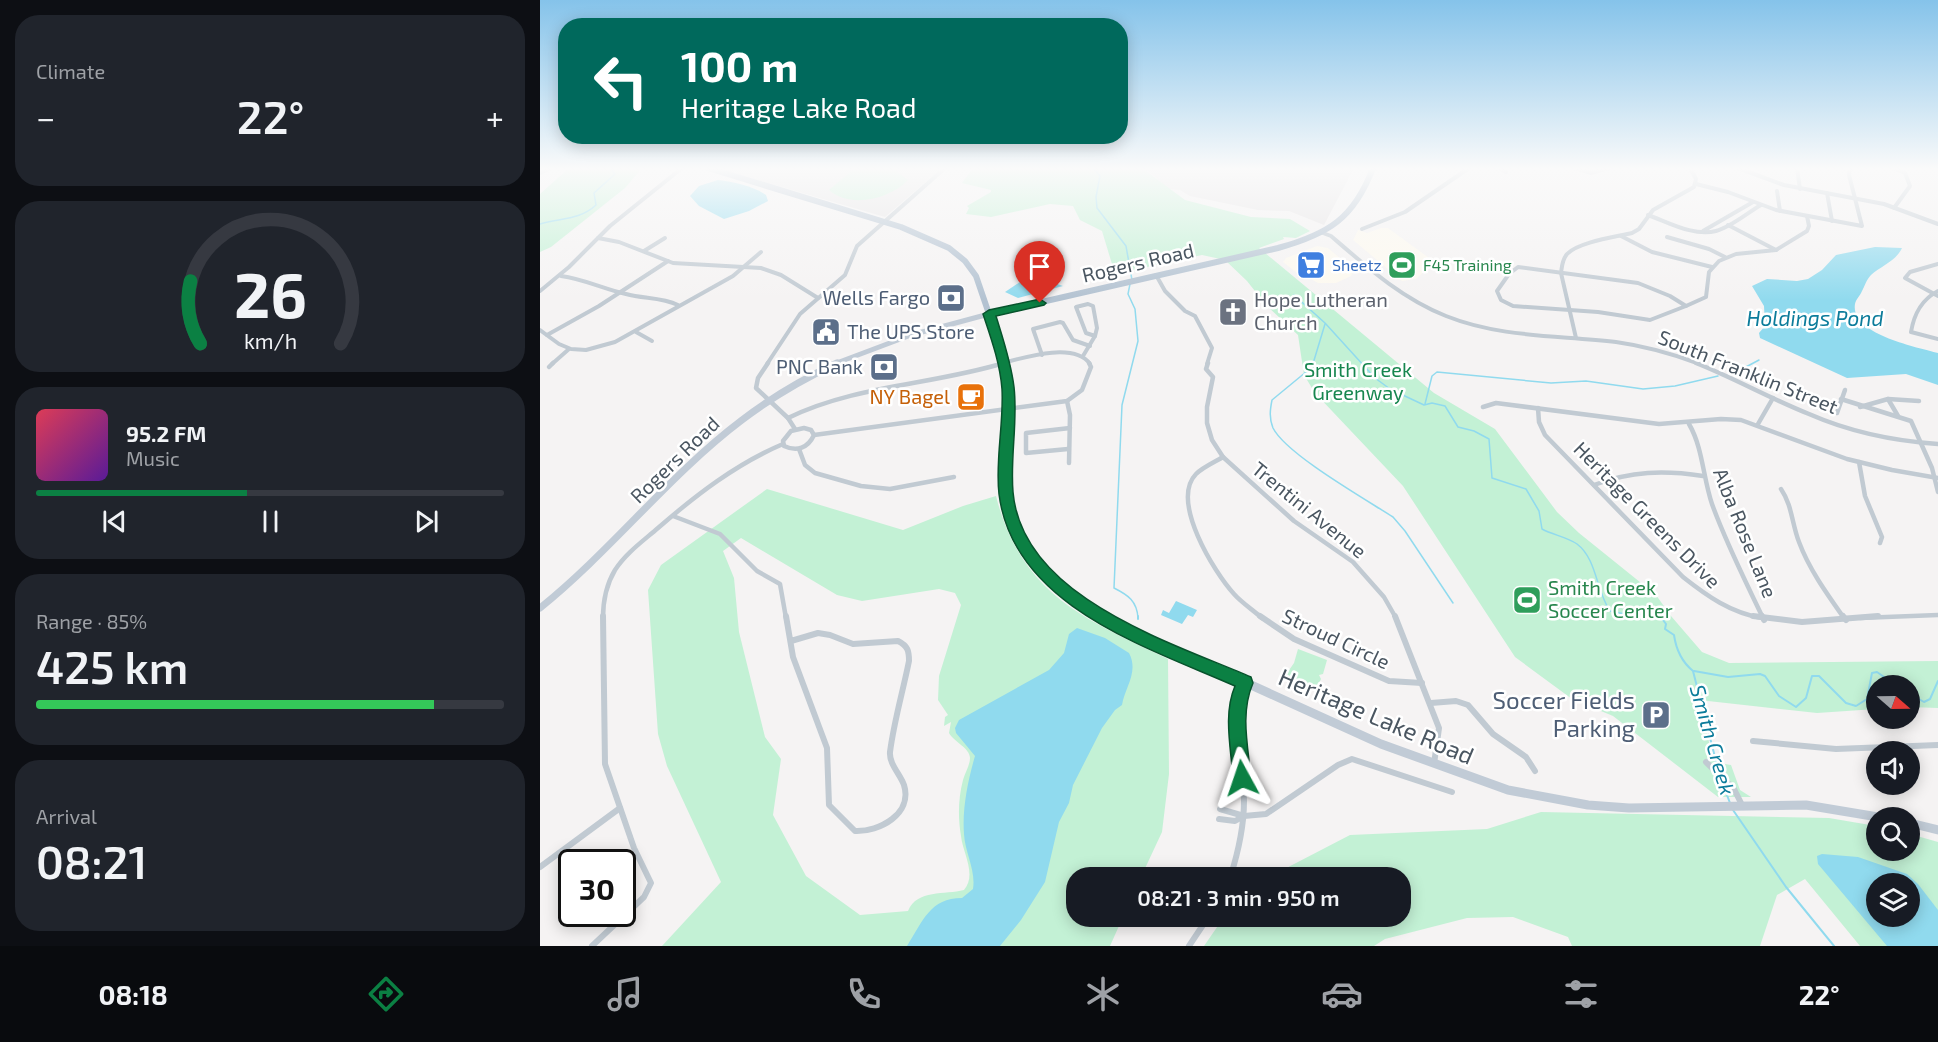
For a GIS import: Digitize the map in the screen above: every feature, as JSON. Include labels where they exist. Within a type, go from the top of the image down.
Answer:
[{"type":"main road","points":[[851,212],[949,248],[965,261],[979,281],[989,314]]},
{"type":"main road","name":"Rogers Road","points":[[540,608],[598,558],[710,447],[768,400],[820,370],[861,351],[928,328],[1294,244],[1323,233],[1350,212]]},
{"type":"main road","name":"Heritage Lake Road","points":[[989,314],[1004,364],[1008,409],[1005,475],[1009,509],[1018,533],[1046,574],[1077,603],[1094,614],[1381,744],[1508,790],[1578,804],[1629,808],[1806,805],[1866,815]]},
{"type":"main road","points":[[1920,826],[1938,830]]},
{"type":"street","points":[[540,291],[561,276],[610,226],[627,212]]},
{"type":"street","points":[[795,429],[788,418],[756,388],[756,383],[790,327],[804,309],[845,275],[856,246],[894,212]]},
{"type":"street","points":[[1362,229],[1384,223],[1406,212]]},
{"type":"street","points":[[1576,338],[1561,273],[1563,259],[1572,250],[1592,242],[1621,236],[1639,229],[1651,212]]},
{"type":"street","points":[[1700,232],[1735,212]]},
{"type":"street","points":[[1648,215],[1700,232],[1716,231],[1749,212]]},
{"type":"street","points":[[1786,212],[1862,226],[1858,212]]},
{"type":"street","points":[[1830,212],[1832,221]]},
{"type":"street","points":[[1905,212],[1938,224]]},
{"type":"street","points":[[1686,306],[1653,286],[1590,275],[1517,267],[1511,270],[1500,286],[1498,295],[1513,306],[1650,320],[1686,306],[1706,297],[1712,267],[1725,257],[1776,250],[1807,231],[1809,226],[1807,216]]},
{"type":"street","points":[[1728,225],[1776,250]]},
{"type":"street","name":"South Franklin Street","points":[[1323,233],[1331,236],[1402,294],[1449,317],[1515,333],[1611,340],[1668,353],[1723,375],[1812,416],[1846,427],[1919,443],[1938,444]]},
{"type":"street","points":[[1621,236],[1641,250],[1682,257],[1712,267]]},
{"type":"street","points":[[1667,237],[1709,249],[1725,257]]},
{"type":"street","points":[[598,238],[612,240],[681,264],[744,266],[781,275],[818,298]]},
{"type":"street","points":[[644,251],[665,238]]},
{"type":"street","points":[[540,330],[561,346],[569,349],[596,348],[636,332],[678,305],[726,279],[761,252]]},
{"type":"street","points":[[547,335],[621,292],[668,261]]},
{"type":"street","points":[[1938,264],[1910,272],[1905,278],[1936,293],[1914,314],[1911,332],[1938,339]]},
{"type":"street","name":"Trentini Avenue","points":[[1156,275],[1165,291],[1185,311],[1195,316],[1212,348],[1206,369],[1213,377],[1207,408],[1208,423],[1212,440],[1223,457],[1278,508],[1353,562],[1371,582],[1398,622],[1439,728],[1434,764]]},
{"type":"street","points":[[561,276],[584,279],[621,292],[668,300],[678,305]]},
{"type":"street","points":[[1083,356],[1096,337],[1098,327],[1093,306],[1088,304],[1076,307],[1086,333],[1096,337]]},
{"type":"street","points":[[1042,355],[1033,329],[1060,322],[1063,323],[1073,340],[1090,346]]},
{"type":"street","points":[[636,332],[652,341]]},
{"type":"street","points":[[549,367],[569,349]]},
{"type":"street","points":[[783,444],[789,449],[799,449],[808,444],[814,435],[1067,401],[1082,390],[1090,373],[1088,361],[1083,356],[1066,353],[1042,355],[962,375],[840,395],[814,404],[788,418]]},
{"type":"street","points":[[1837,413],[1845,390]]},
{"type":"street","points":[[1758,424],[1773,398]]},
{"type":"street","points":[[1841,399],[1911,421],[1936,478],[1938,492]]},
{"type":"street","points":[[1860,406],[1888,399],[1918,401]]},
{"type":"street","points":[[1888,399],[1898,416]]},
{"type":"street","points":[[1067,401],[1070,428],[1069,463]]},
{"type":"street","points":[[1483,407],[1497,403],[1659,424],[1689,424],[1725,418],[1758,424],[1859,462],[1936,478]]},
{"type":"street","name":"Heritage Greens Drive","points":[[1538,408],[1539,422],[1545,435],[1702,594],[1734,612],[1764,620],[1846,620],[1899,615],[1938,615]]},
{"type":"street","name":"Alba Rose Lane","points":[[1689,424],[1697,436],[1704,476],[1722,527],[1764,620]]},
{"type":"street","points":[[592,946],[644,897],[651,886],[650,879],[637,855],[605,764],[603,601],[606,587],[620,564],[673,516],[731,470],[783,444],[787,434],[795,429],[808,428],[814,435]]},
{"type":"street","points":[[1068,449],[1026,453],[1026,433],[1070,428]]},
{"type":"street","points":[[799,449],[804,464],[815,473],[878,488],[894,488],[936,477],[954,477]]},
{"type":"street","name":"Stroud Circle","points":[[1223,457],[1195,475],[1187,492],[1187,502],[1199,541],[1233,593],[1263,619],[1294,639],[1389,681],[1422,683]]},
{"type":"street","points":[[1859,462],[1865,496],[1882,537],[1880,543]]},
{"type":"street","points":[[1594,485],[1637,471],[1663,470],[1704,476]]},
{"type":"street","points":[[1781,489],[1788,498],[1792,524],[1800,546],[1827,595],[1846,620]]},
{"type":"street","points":[[673,516],[720,534],[757,571],[780,584],[790,641],[793,657],[826,748],[829,805],[855,831],[868,832],[897,814],[905,797],[905,787],[891,763],[890,754],[909,661],[908,648],[902,642],[894,640],[851,644],[822,633],[811,633],[790,641]]},
{"type":"street","points":[[1232,867],[1244,816],[1237,715],[1239,696],[1245,683]]},
{"type":"street","points":[[1431,703],[1453,700],[1470,706],[1496,738],[1524,753],[1531,761],[1535,771]]},
{"type":"street","points":[[1753,741],[1836,749],[1938,745]]},
{"type":"street","points":[[1220,808],[1244,816],[1266,814],[1338,765],[1352,759],[1452,792]]},
{"type":"street","points":[[1706,762],[1734,789],[1742,805]]},
{"type":"street","points":[[540,867],[620,808]]},
{"type":"street","points":[[1218,819],[1235,821],[1244,816]]},
{"type":"street","points":[[1189,946],[1202,927]]},
{"type":"shaded area","points":[[868,212],[891,212],[885,217]]},
{"type":"shaded area","points":[[1292,212],[1331,212],[1324,225]]},
{"type":"shaded area","points":[[1388,228],[1436,263],[1416,279],[1402,281],[1353,240],[1358,230],[1367,233]]},
{"type":"shaded area","points":[[1317,246],[1328,248],[1354,270],[1351,276],[1336,283],[1318,283],[1303,278],[1283,262],[1286,258]]},
{"type":"green space","points":[[540,212],[595,212],[551,247],[540,252]]},
{"type":"green space","points":[[967,212],[1013,212],[991,217],[966,214]]},
{"type":"green space","name":"Smith Creek Greenway","points":[[1076,212],[1232,212],[1251,217],[1290,219],[1310,231],[1296,238],[1283,237],[1284,239],[1259,248],[1434,393],[1495,429],[1557,512],[1579,533],[1656,595],[1702,652],[1729,663],[1938,661],[1938,708],[1920,707],[1920,675],[1866,675],[1866,710],[1817,713],[1699,700],[1713,759],[1719,763],[1731,765],[1740,790],[1751,797],[1718,797],[1613,716],[1572,699],[1515,657],[1403,486],[1315,393],[1304,375],[1298,335],[1266,305],[1247,281],[1225,260],[1202,255],[1115,274],[1102,231],[1080,220]]},
{"type":"green space","points":[[767,489],[903,530],[963,506],[996,496],[1007,530],[1022,557],[1039,580],[1083,616],[1168,659],[1169,774],[1162,832],[1146,867],[1066,867],[1066,927],[1119,927],[1110,946],[662,946],[721,882],[667,766],[658,734],[648,590],[661,565]],"holes":[[[741,538],[837,595],[862,601],[939,589],[955,593],[961,605],[939,676],[938,700],[948,715],[945,717],[944,726],[951,722],[949,733],[967,751],[970,758],[961,787],[959,808],[962,843],[969,871],[968,884],[964,890],[925,896],[912,904],[908,911],[860,915],[806,876],[773,815],[781,759],[765,737],[739,632],[734,578],[723,551]]]},
{"type":"green space","points":[[1298,649],[1327,660],[1323,674],[1319,675],[1321,679],[1316,690],[1285,676],[1294,663]]},
{"type":"green space","points":[[1541,812],[1829,818],[1866,824],[1866,861],[1920,861],[1920,837],[1938,842],[1938,946],[1860,946],[1805,879],[1777,895],[1760,946],[1572,946],[1568,937],[1513,917],[1467,918],[1385,939],[1374,946],[1204,946],[1217,927],[1411,927],[1411,867],[1288,867],[1350,835],[1487,829]]},
{"type":"water","points":[[711,212],[745,212],[724,219]]},
{"type":"water","name":"Holdings Pond","points":[[1875,247],[1902,248],[1896,256],[1868,279],[1855,304],[1856,314],[1874,331],[1901,343],[1938,353],[1938,385],[1906,374],[1847,378],[1760,338],[1759,333],[1765,326],[1764,306],[1752,286],[1767,279],[1797,281],[1808,279],[1822,270],[1836,255]]},
{"type":"water","points":[[1032,279],[1046,280],[1063,286],[1018,298],[1005,292],[1020,282]]},
{"type":"water","points":[[1176,601],[1197,610],[1193,617],[1188,615],[1182,624],[1161,615],[1163,610],[1169,613]]},
{"type":"water","points":[[1077,628],[1105,638],[1129,653],[1133,667],[1122,705],[1115,710],[1102,728],[1073,785],[1069,803],[1059,822],[1045,882],[1021,920],[1000,946],[907,946],[928,913],[942,902],[962,898],[973,889],[973,875],[965,841],[964,815],[975,756],[956,733],[955,728],[959,720],[1049,670],[1064,653],[1069,634]]},
{"type":"water","points":[[1822,854],[1858,857],[1904,873],[1866,873],[1866,921],[1818,864],[1817,856]]},
{"type":"water","points":[[1920,887],[1938,910],[1938,946],[1887,946],[1871,927],[1920,927]]},
{"type":"waterway","points":[[540,224],[585,212]]},
{"type":"waterway","points":[[1100,212],[1126,246],[1132,280]]},
{"type":"waterway","points":[[1130,284],[1128,294],[1135,309],[1138,341],[1122,405],[1114,588],[1131,599],[1136,607],[1138,618]]},
{"type":"waterway","name":"Smith Creek","points":[[1294,295],[1325,323],[1375,378],[1390,389],[1424,405],[1432,403],[1445,406],[1458,427],[1474,431],[1489,439],[1492,478],[1526,489],[1539,511],[1542,529],[1573,542],[1584,550],[1610,611],[1635,616],[1651,612],[1661,618]]},
{"type":"waterway","points":[[1325,324],[1312,367],[1272,400],[1270,414],[1273,428],[1281,439],[1309,463],[1393,517],[1405,531],[1453,603]]},
{"type":"waterway","points":[[1729,372],[1744,368],[1759,360]]},
{"type":"waterway","points":[[1425,404],[1432,376],[1437,372],[1551,383],[1586,381],[1643,389],[1675,386],[1718,376]]},
{"type":"waterway","name":"Smith Creek","points":[[1661,618],[1666,624],[1665,629],[1674,635],[1678,650],[1693,671],[1718,769]]},
{"type":"waterway","points":[[1694,671],[1728,677],[1760,674],[1765,676],[1779,696],[1796,707],[1806,698],[1812,676],[1819,676],[1846,703],[1856,706],[1866,700]]},
{"type":"waterway","points":[[1872,675],[1877,672],[1881,675]]},
{"type":"waterway","points":[[1920,700],[1924,702],[1930,699],[1938,681]]},
{"type":"waterway","name":"Smith Creek","points":[[1722,782],[1730,803]]},
{"type":"waterway","name":"Smith Creek","points":[[1733,810],[1786,887],[1834,946]]},
{"type":"place","name":"Sheetz","points":[[1311,265]]},
{"type":"place","name":"F45 Training","points":[[1402,265]]},
{"type":"place","name":"Wells Fargo","points":[[951,298]]},
{"type":"place","name":"Hope Lutheran Church","points":[[1233,312]]},
{"type":"place","name":"The UPS Store","points":[[826,332]]},
{"type":"place","name":"PNC Bank","points":[[884,367]]},
{"type":"place","name":"NY Bagel","points":[[971,397]]},
{"type":"place","name":"Smith Creek Soccer Center","points":[[1527,600]]},
{"type":"place","name":"Soccer Fields Parking","points":[[1656,715]]},
{"type":"route","points":[[1040,303],[989,314],[1004,364],[1008,389],[1005,475],[1006,493],[1013,522],[1028,550],[1046,574],[1077,603],[1115,625],[1245,683],[1240,691],[1237,705],[1242,778]]}]
